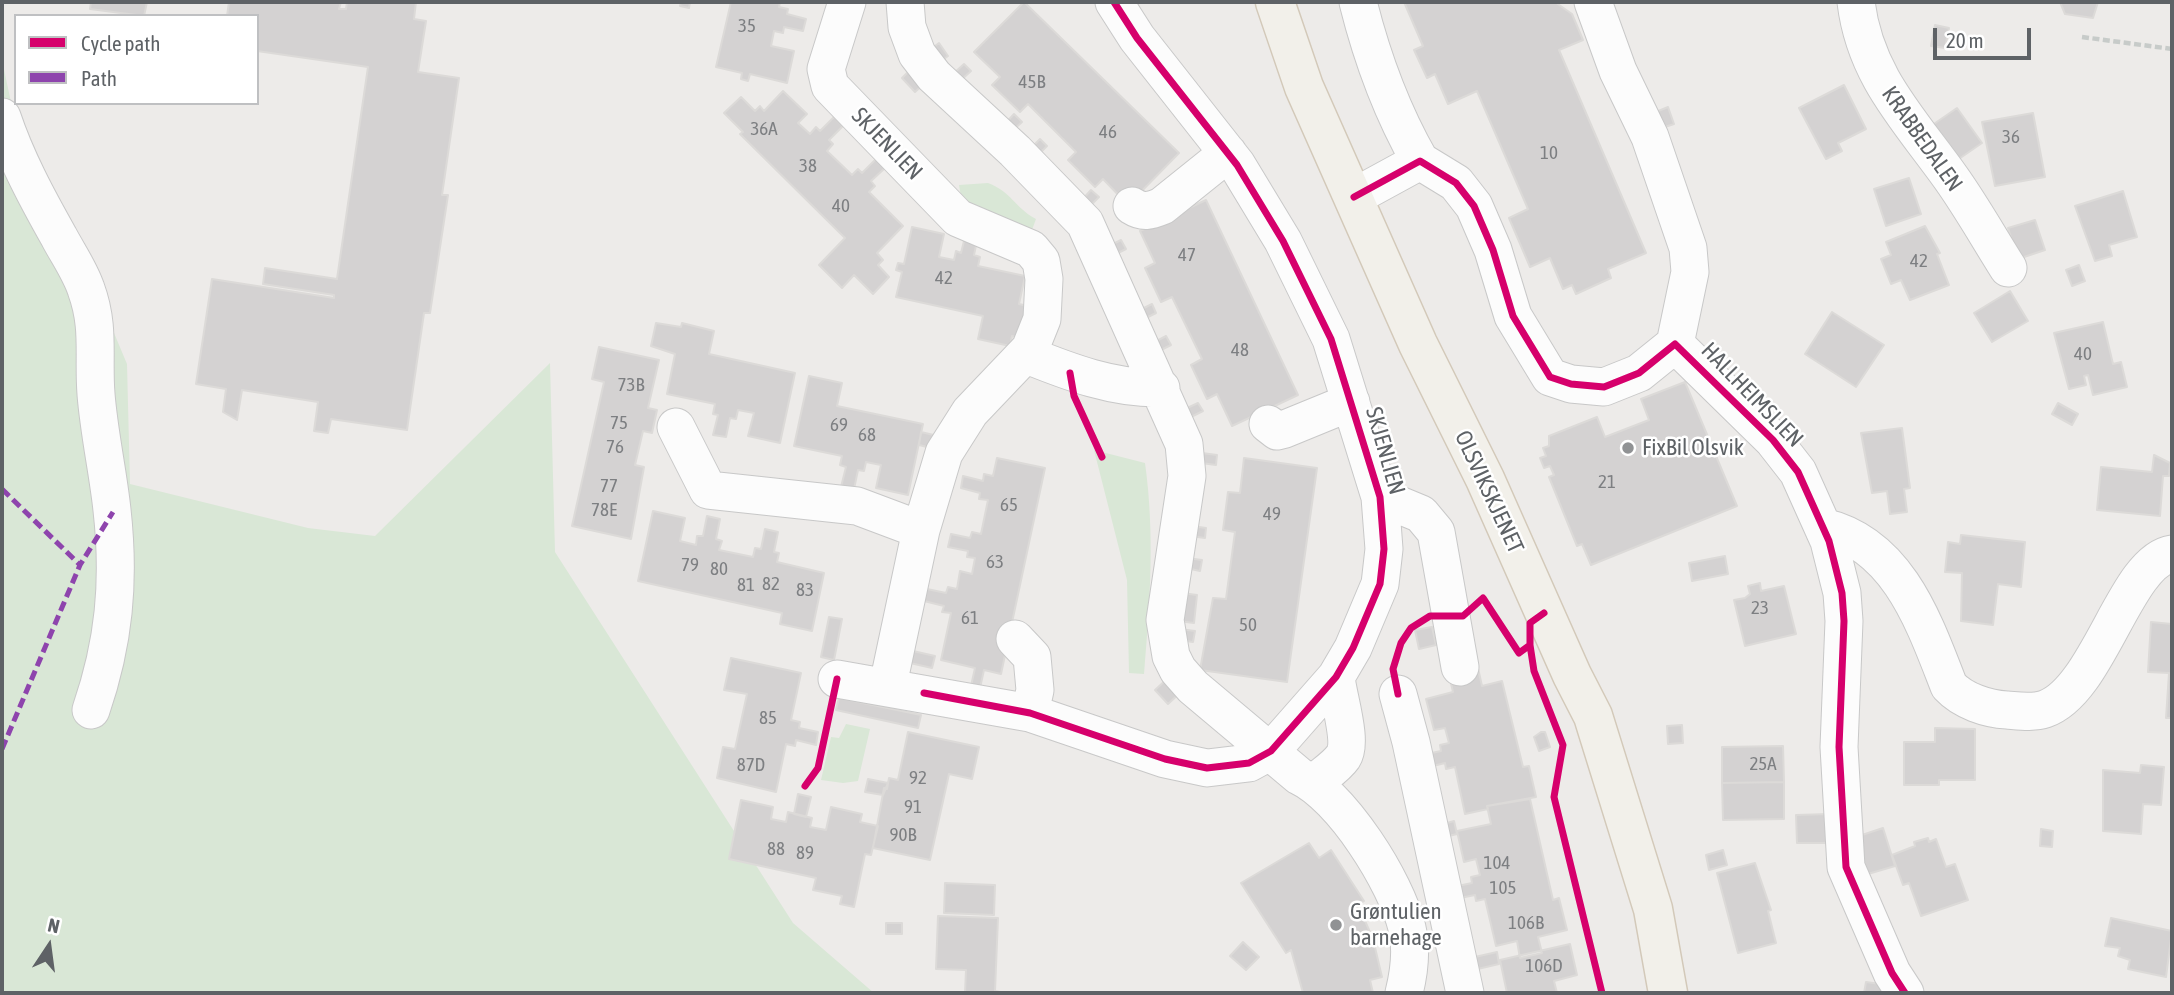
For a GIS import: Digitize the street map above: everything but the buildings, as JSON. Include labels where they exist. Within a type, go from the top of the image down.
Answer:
[{"type":"main road","name":"OLSVIKSKJENET","points":[[1275,2],[1304,87],[1418,344],[1485,480],[1572,676],[1593,716],[1650,897],[1668,993]]},
{"type":"street","name":"SKJENLIEN","points":[[847,2],[827,69],[830,86],[958,218],[1031,249],[1041,261],[1044,279],[1042,319],[1027,355],[956,430],[944,453],[921,530],[888,685]]},
{"type":"street","points":[[905,2],[908,27],[917,54],[934,76],[1016,150],[1085,223],[1184,444],[1187,476],[1165,620],[1171,656],[1178,670],[1193,687],[1299,776],[1314,783],[1362,838],[1394,889],[1407,929],[1409,950],[1404,993]]},
{"type":"street","name":"SKJENLIEN","points":[[837,679],[888,685],[1030,713],[1165,760],[1207,768],[1249,763],[1272,751],[1336,677],[1353,648],[1380,584],[1384,549],[1380,497],[1331,339],[1289,253],[1228,153],[1137,38],[1114,2]]},
{"type":"street","name":"HALLHEIMSLIEN","points":[[1358,2],[1366,34],[1398,123],[1420,161],[1456,183],[1474,206],[1493,250],[1513,316],[1550,377],[1571,384],[1604,387],[1639,373],[1675,344],[1690,272],[1688,248],[1650,137],[1618,71],[1593,2]]},
{"type":"street","name":"KRABBEDALEN","points":[[1856,2],[1859,32],[1874,70],[1952,180],[2008,268]]},
{"type":"street","points":[[2,117],[27,180],[85,284],[93,310],[97,346],[96,393],[113,512],[114,567],[113,627],[108,662],[91,710]]},
{"type":"street","points":[[1132,206],[1139,211],[1150,211],[1162,206],[1228,153]]},
{"type":"street","points":[[1354,197],[1420,161]]},
{"type":"street","name":"HALLHEIMSLIEN","points":[[1675,344],[1773,440],[1798,472],[1823,527],[1842,593],[1839,747],[1846,867],[1897,987]]},
{"type":"street","points":[[1027,355],[1070,373],[1114,383],[1161,388]]},
{"type":"street","points":[[1268,424],[1277,431],[1285,429],[1351,402]]},
{"type":"street","points":[[676,426],[708,490],[857,506],[921,530]]},
{"type":"street","name":"SKJENLIEN","points":[[1380,497],[1421,514],[1437,532],[1460,667]]},
{"type":"street","points":[[1823,527],[1857,539],[1895,575],[1918,606],[1949,686],[1967,701],[2002,710],[2030,712],[2047,708],[2075,687],[2141,578],[2163,555],[2172,554]]},
{"type":"street","points":[[1015,639],[1032,657],[1035,690],[1030,713]]},
{"type":"street","points":[[1314,783],[1344,756],[1348,738],[1338,700],[1336,677]]},
{"type":"street","points":[[1398,694],[1411,742],[1465,993]]},
{"type":"path","points":[[2082,37],[2172,49]]},
{"type":"green space","points":[[2,60],[25,168],[83,259],[127,364],[130,484],[308,528],[375,536],[550,363],[555,552],[793,923],[874,993],[2,993]]},
{"type":"green space","points":[[988,183],[1003,191],[1036,219],[1029,238],[963,208],[959,185]]},
{"type":"green space","points":[[1094,450],[1145,463],[1151,542],[1144,674],[1129,673],[1127,580]]},
{"type":"green space","points":[[846,724],[870,729],[858,781],[843,783],[821,780],[831,737],[839,738]]},
{"type":"marked path","points":[[2,489],[80,565]]},
{"type":"marked path","points":[[2,749],[80,565],[113,512]]},
{"type":"cycle path","points":[[924,693],[1030,713],[1165,759],[1207,768],[1249,763],[1271,751],[1336,677],[1353,648],[1380,584],[1384,549],[1380,497],[1331,339],[1283,241],[1237,165],[1137,38],[1114,2]]},
{"type":"cycle path","points":[[1354,197],[1420,161],[1456,183],[1474,206],[1493,250],[1513,316],[1550,377],[1571,384],[1604,387],[1639,373],[1675,344],[1773,440],[1798,472],[1829,541],[1842,593],[1844,621],[1839,747],[1846,867],[1892,973],[1905,993]]},
{"type":"cycle path","points":[[1070,373],[1074,396],[1102,457]]},
{"type":"cycle path","points":[[1398,694],[1393,669],[1401,643],[1411,628],[1430,616],[1463,616],[1483,598],[1519,653],[1530,645],[1530,623],[1544,613]]},
{"type":"cycle path","points":[[1530,645],[1534,671],[1563,745],[1554,797],[1602,993]]},
{"type":"cycle path","points":[[805,786],[818,768],[837,679]]},
{"type":"place","name":"FixBil Olsvik","points":[[1628,448]]},
{"type":"place","name":"Grøntulien barnehage","points":[[1336,925]]}]
